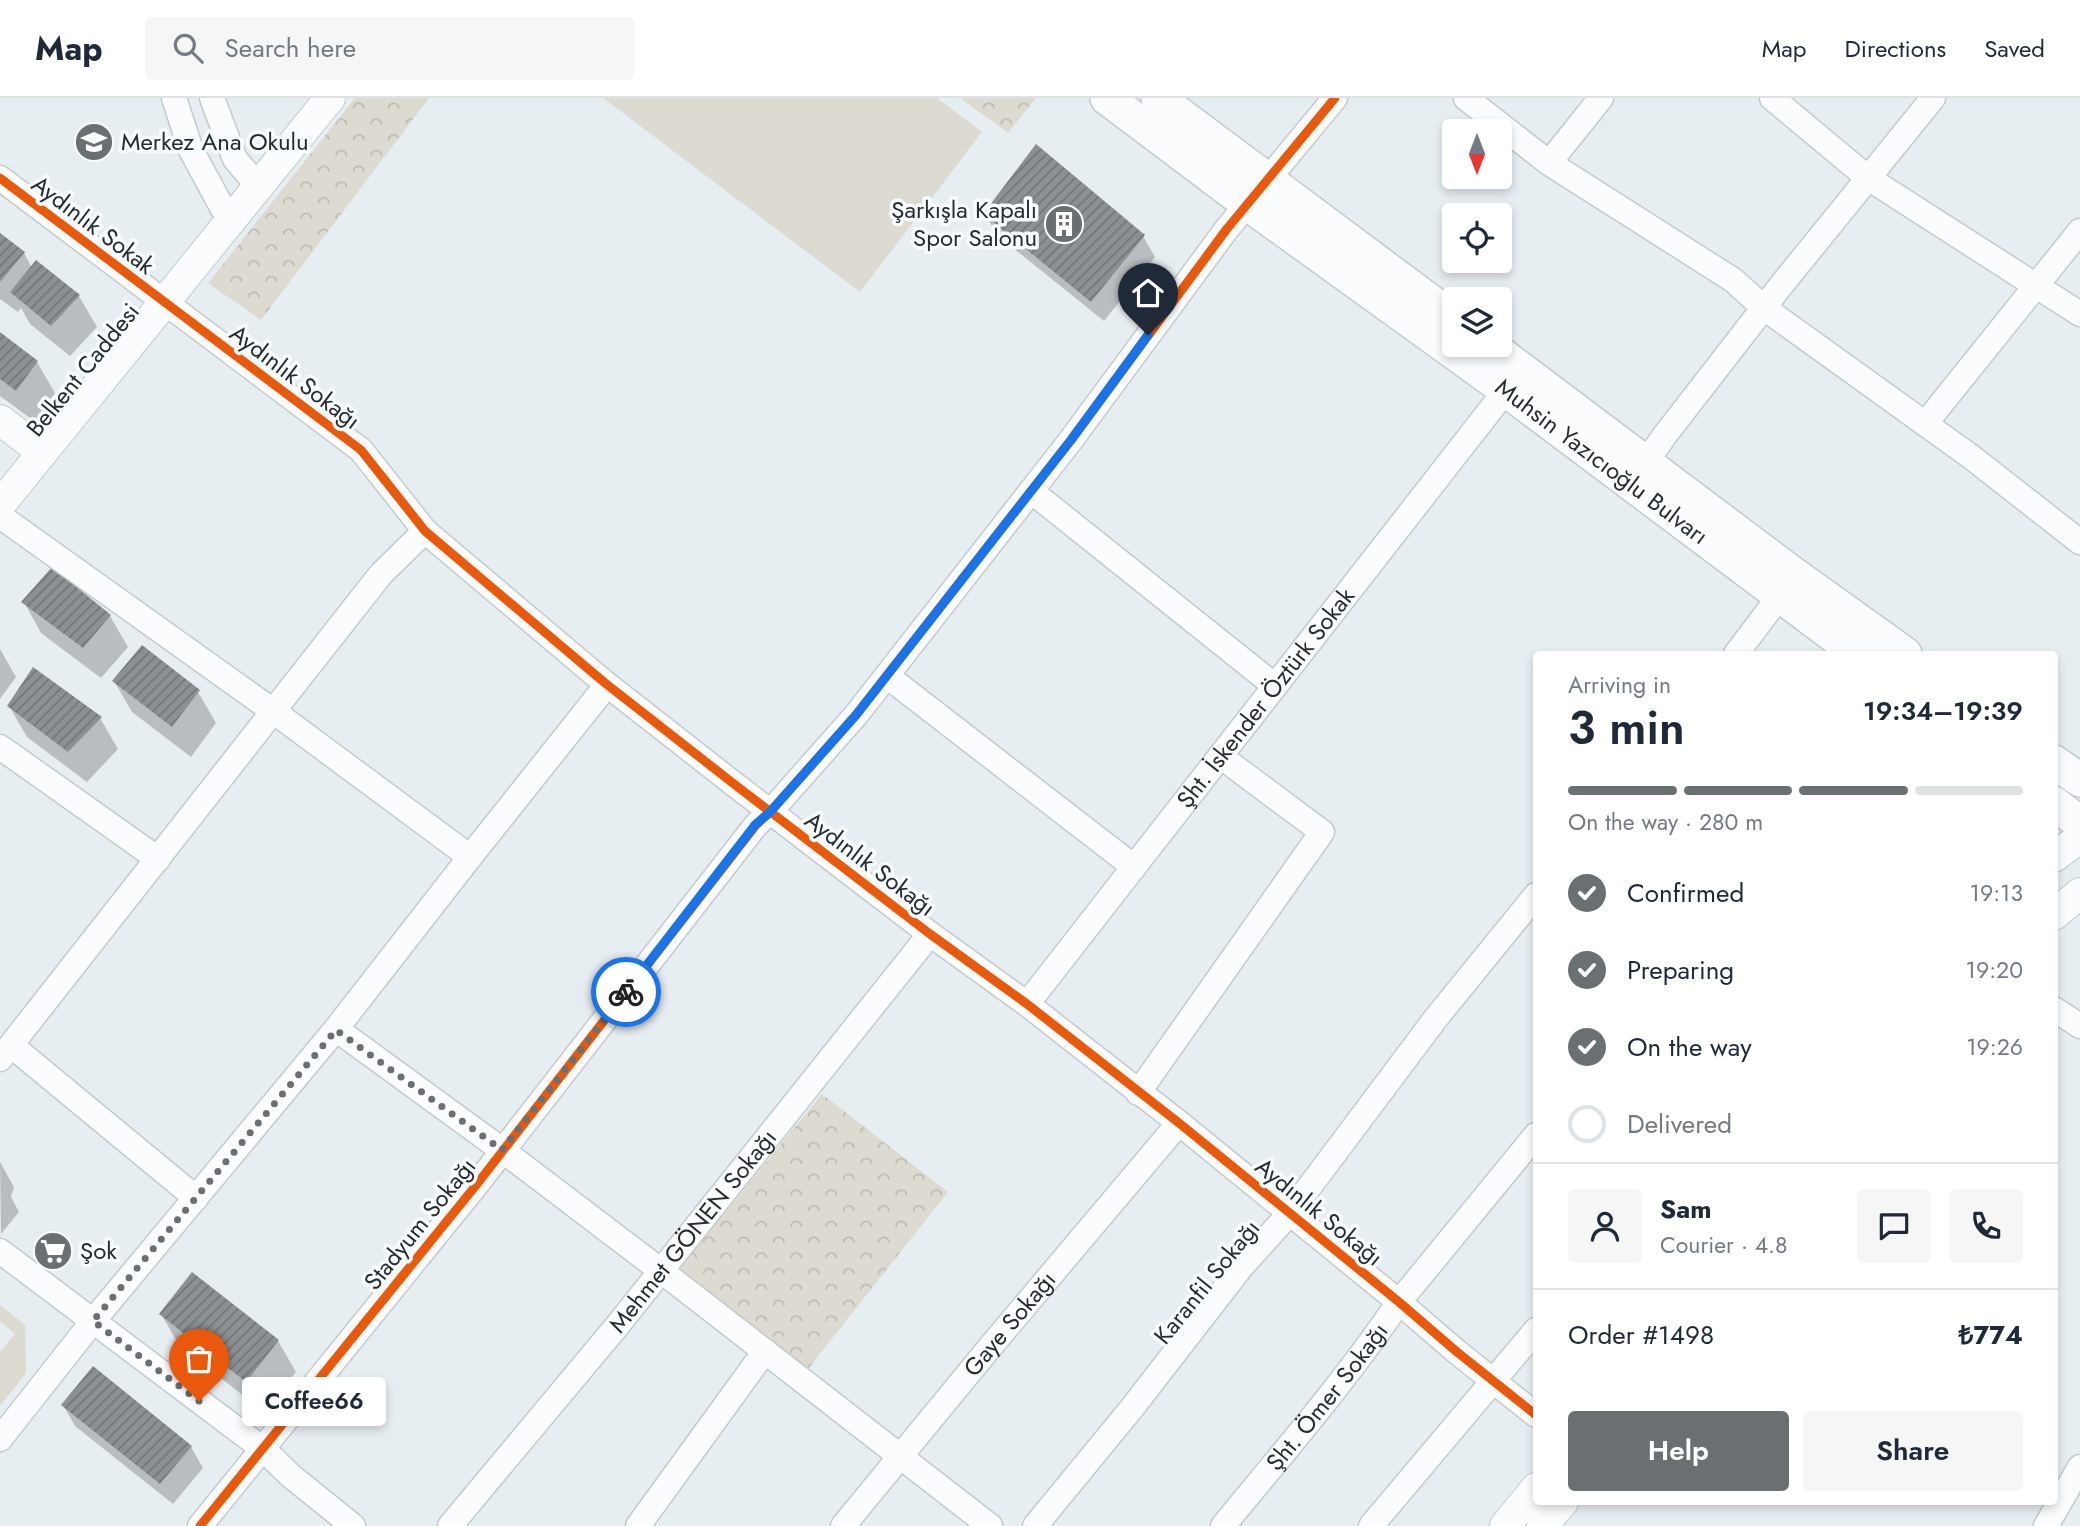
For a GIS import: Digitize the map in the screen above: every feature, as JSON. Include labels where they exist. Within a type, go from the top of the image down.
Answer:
[{"type":"main road","name":"Muhsin Yazıcıoğlu Bulvarı","points":[[1107,98],[1258,191],[1442,310]]},
{"type":"main road","name":"Muhsin Yazıcıoğlu Bulvarı","points":[[1158,98],[1258,191],[1506,390],[1786,585],[1900,651]]},
{"type":"main road","name":"Muhsin Yazıcıoğlu Bulvarı","points":[[1505,357],[1646,462],[1786,585],[1855,651]]},
{"type":"main road","points":[[2058,765],[2080,780]]},
{"type":"main road","points":[[2058,806],[2080,823],[2080,832]]},
{"type":"street","points":[[174,98],[191,150],[230,222]]},
{"type":"street","points":[[212,98],[235,159],[258,186]]},
{"type":"street","name":"Belkent Caddesi","points":[[0,505],[10,472],[42,452],[330,98]]},
{"type":"street","name":"Stadyum Sokağı","points":[[200,1526],[502,1150],[755,825],[770,812],[856,715],[887,676],[1258,191],[1335,98]]},
{"type":"street","points":[[1466,98],[1549,163],[1733,280],[1764,309],[1970,456],[2080,542]]},
{"type":"street","points":[[1549,163],[1601,98]]},
{"type":"street","points":[[1772,98],[1868,178],[2080,314]]},
{"type":"street","points":[[1646,462],[1664,435],[1933,98]]},
{"type":"street","name":"Aydınlık Sokak","points":[[0,178],[163,302]]},
{"type":"street","points":[[1926,424],[2080,231]]},
{"type":"street","name":"Aydınlık Sokağı","points":[[163,302],[361,450],[425,531],[606,683],[930,934],[1027,1004],[1239,1171],[1533,1413]]},
{"type":"street","name":"Şht. İskender Öztürk Sokak","points":[[1027,1004],[1506,390]]},
{"type":"street","points":[[0,420],[42,452]]},
{"type":"street","points":[[1031,491],[1275,687]]},
{"type":"street","points":[[0,516],[273,711],[470,857]]},
{"type":"street","points":[[196,1198],[6,1052],[381,574],[425,531]]},
{"type":"street","points":[[1738,651],[1786,585]]},
{"type":"street","points":[[887,676],[1134,867]]},
{"type":"street","points":[[0,1439],[93,1321],[336,1030],[606,683]]},
{"type":"street","points":[[0,747],[158,859]]},
{"type":"street","points":[[1138,1093],[1322,832],[1220,756]]},
{"type":"street","points":[[2058,854],[2080,838]]},
{"type":"street","points":[[2058,912],[2080,893]]},
{"type":"street","name":"Karanfil Sokağı","points":[[1035,1526],[1132,1408],[1242,1266],[1289,1214],[1436,1018],[1533,899]]},
{"type":"street","name":"Mehmet GÖNEN Sokağı","points":[[450,1526],[617,1326],[930,934]]},
{"type":"street","points":[[2058,1012],[2080,1026]]},
{"type":"street","points":[[336,1030],[502,1150],[990,1526]]},
{"type":"street","name":"Gaye Sokağı","points":[[844,1526],[991,1346],[1179,1124]]},
{"type":"street","name":"Şht. Ömer Sokağı","points":[[1223,1526],[1300,1432],[1399,1302],[1533,1139]]},
{"type":"street","points":[[0,1251],[263,1449],[291,1476],[353,1526]]},
{"type":"street","points":[[1371,1526],[1533,1334]]},
{"type":"street","points":[[638,1526],[765,1351]]},
{"type":"street","points":[[2046,1526],[2080,1467]]},
{"type":"street","points":[[1504,1526],[1533,1492]]},
{"type":"street","points":[[1542,1526],[1560,1505]]},
{"type":"green space","points":[[355,98],[429,98],[261,320],[208,283]]},
{"type":"green space","points":[[603,98],[937,98],[982,132],[860,292]]},
{"type":"green space","points":[[960,98],[1036,98],[1008,133]]},
{"type":"green space","points":[[822,1094],[948,1192],[800,1379],[670,1279]]},
{"type":"green space","points":[[0,1305],[25,1325],[26,1373],[0,1406],[0,1352],[15,1334],[0,1321]]},
{"type":"building","name":"Şarkışla Kapalı Spor Salonu","points":[[1036,144],[1145,235],[1091,302],[983,214]]},
{"type":"building","points":[[0,233],[25,252],[0,282]]},
{"type":"building","points":[[36,260],[80,295],[51,326],[10,292]]},
{"type":"building","points":[[0,332],[38,361],[16,391],[0,379]]},
{"type":"building","points":[[52,567],[111,615],[83,648],[21,602]]},
{"type":"building","points":[[142,645],[200,690],[172,727],[112,681]]},
{"type":"building","points":[[33,667],[102,717],[68,752],[7,706]]},
{"type":"building","points":[[192,1272],[279,1340],[246,1382],[159,1314]]},
{"type":"building","points":[[93,1366],[192,1446],[160,1484],[61,1405]]},
{"type":"cycle path","points":[[200,1526],[477,1184],[756,825],[856,715],[1071,440],[1226,230],[1335,98]]},
{"type":"cycle path","points":[[0,178],[361,450],[425,531],[605,683],[1179,1123],[1533,1413]]},
{"type":"way so far","points":[[199,1401],[93,1321],[336,1030],[502,1150],[626,992]]},
{"type":"place","name":"Merkez Ana Okulu","points":[[94,142]]},
{"type":"place","name":"Şarkışla Kapalı Spor Salonu","points":[[1064,224]]},
{"type":"place","name":"Şok","points":[[53,1251]]},
{"type":"place","name":"Coffee66","points":[[199,1401]]},
{"type":"route","points":[[626,992],[755,825],[770,812],[856,715],[1071,440],[1148,335]]}]
